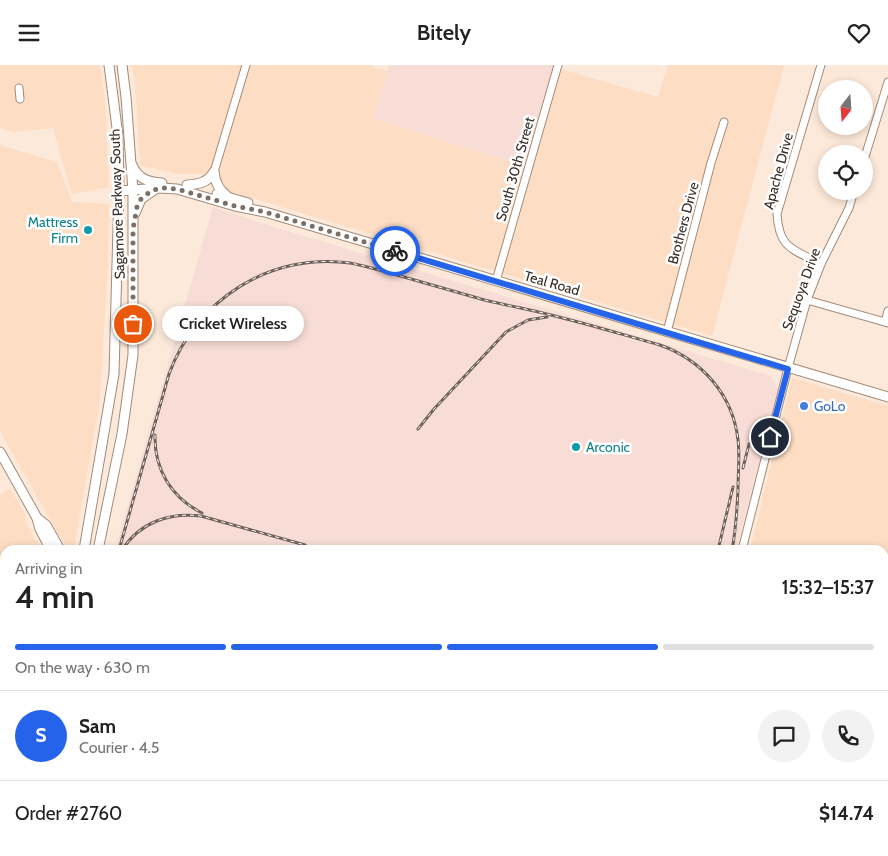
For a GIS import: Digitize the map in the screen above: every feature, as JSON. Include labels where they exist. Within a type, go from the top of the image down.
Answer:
[{"type":"main road","name":"Sagamore Parkway South","points":[[85,545],[114,373],[119,191],[118,136],[109,65]]},
{"type":"main road","name":"Sagamore Parkway South","points":[[99,545],[122,434],[133,355],[132,191],[122,65]]},
{"type":"main road","points":[[130,163],[142,179],[161,186]]},
{"type":"main road","points":[[186,185],[201,183],[207,180],[214,172]]},
{"type":"main road","points":[[214,172],[218,187],[229,197]]},
{"type":"main road","name":"Teal Road","points":[[119,191],[186,185],[253,205],[265,212]]},
{"type":"main road","name":"Teal Road","points":[[161,186],[265,212],[788,369],[888,397]]},
{"type":"main road","points":[[133,229],[137,207],[141,199],[161,186]]},
{"type":"main road","points":[[0,451],[37,518],[40,529],[54,545]]},
{"type":"main road","points":[[80,545],[86,535]]},
{"type":"street","points":[[214,172],[246,65]]},
{"type":"street","name":"South 30th Street","points":[[496,281],[558,65]]},
{"type":"street","name":"Apache Drive","points":[[820,264],[787,246],[781,238],[777,214],[821,65]]},
{"type":"street","points":[[869,145],[888,82]]},
{"type":"street","points":[[19,88],[20,99]]},
{"type":"street","name":"Brothers Drive","points":[[667,332],[711,163],[724,122]]},
{"type":"street","name":"Sequoya Drive","points":[[743,545],[807,300],[820,264],[851,200]]},
{"type":"street","points":[[807,300],[886,323],[888,311]]},
{"type":"shaded area","points":[[0,65],[100,65],[105,99],[109,187],[72,194],[53,128],[14,132],[0,128]]},
{"type":"shaded area","points":[[132,65],[241,65],[210,174],[178,174],[140,165],[135,81]]},
{"type":"shaded area","points":[[249,65],[372,65],[376,69],[388,71],[373,118],[525,166],[538,122],[545,123],[561,69],[658,97],[668,65],[784,65],[712,336],[228,191],[219,185],[218,175]]},
{"type":"shaded area","points":[[389,65],[555,65],[525,166],[373,118]]},
{"type":"shaded area","points":[[0,145],[57,162],[72,202],[109,204],[108,260],[100,399],[74,545],[66,545],[60,537],[0,431]]},
{"type":"shaded area","points":[[213,207],[771,376],[778,389],[737,545],[116,545]]},
{"type":"shaded area","points":[[792,378],[888,406],[888,545],[751,545]]},
{"type":"shaded area","points":[[10,489],[25,514],[25,521],[38,545],[0,545],[0,495]]},
{"type":"railway","points":[[120,545],[169,374],[181,348],[197,324],[217,303],[240,287],[265,274],[292,265],[320,262],[350,263],[481,299],[579,322],[660,345],[689,360],[713,381],[730,408],[735,424],[739,446],[739,464],[733,545]]},
{"type":"railway","points":[[418,429],[434,409],[506,332],[528,320],[547,317]]},
{"type":"railway","points":[[155,435],[158,460],[167,481],[182,499],[202,513]]},
{"type":"railway","points":[[743,468],[749,444]]},
{"type":"railway","points":[[719,545],[733,487]]},
{"type":"railway","points":[[126,545],[138,532],[157,521],[189,515],[201,516],[305,545]]},
{"type":"way so far","points":[[133,324],[133,229],[135,216],[141,199],[151,191],[160,188],[177,189],[235,206],[265,212],[395,251]]},
{"type":"place","name":"Mattress Firm","points":[[88,230]]},
{"type":"place","name":"Cricket Wireless","points":[[133,324]]},
{"type":"place","name":"GoLo","points":[[804,406]]},
{"type":"place","name":"Arconic","points":[[576,447]]},
{"type":"route","points":[[395,251],[788,369],[770,437]]}]
